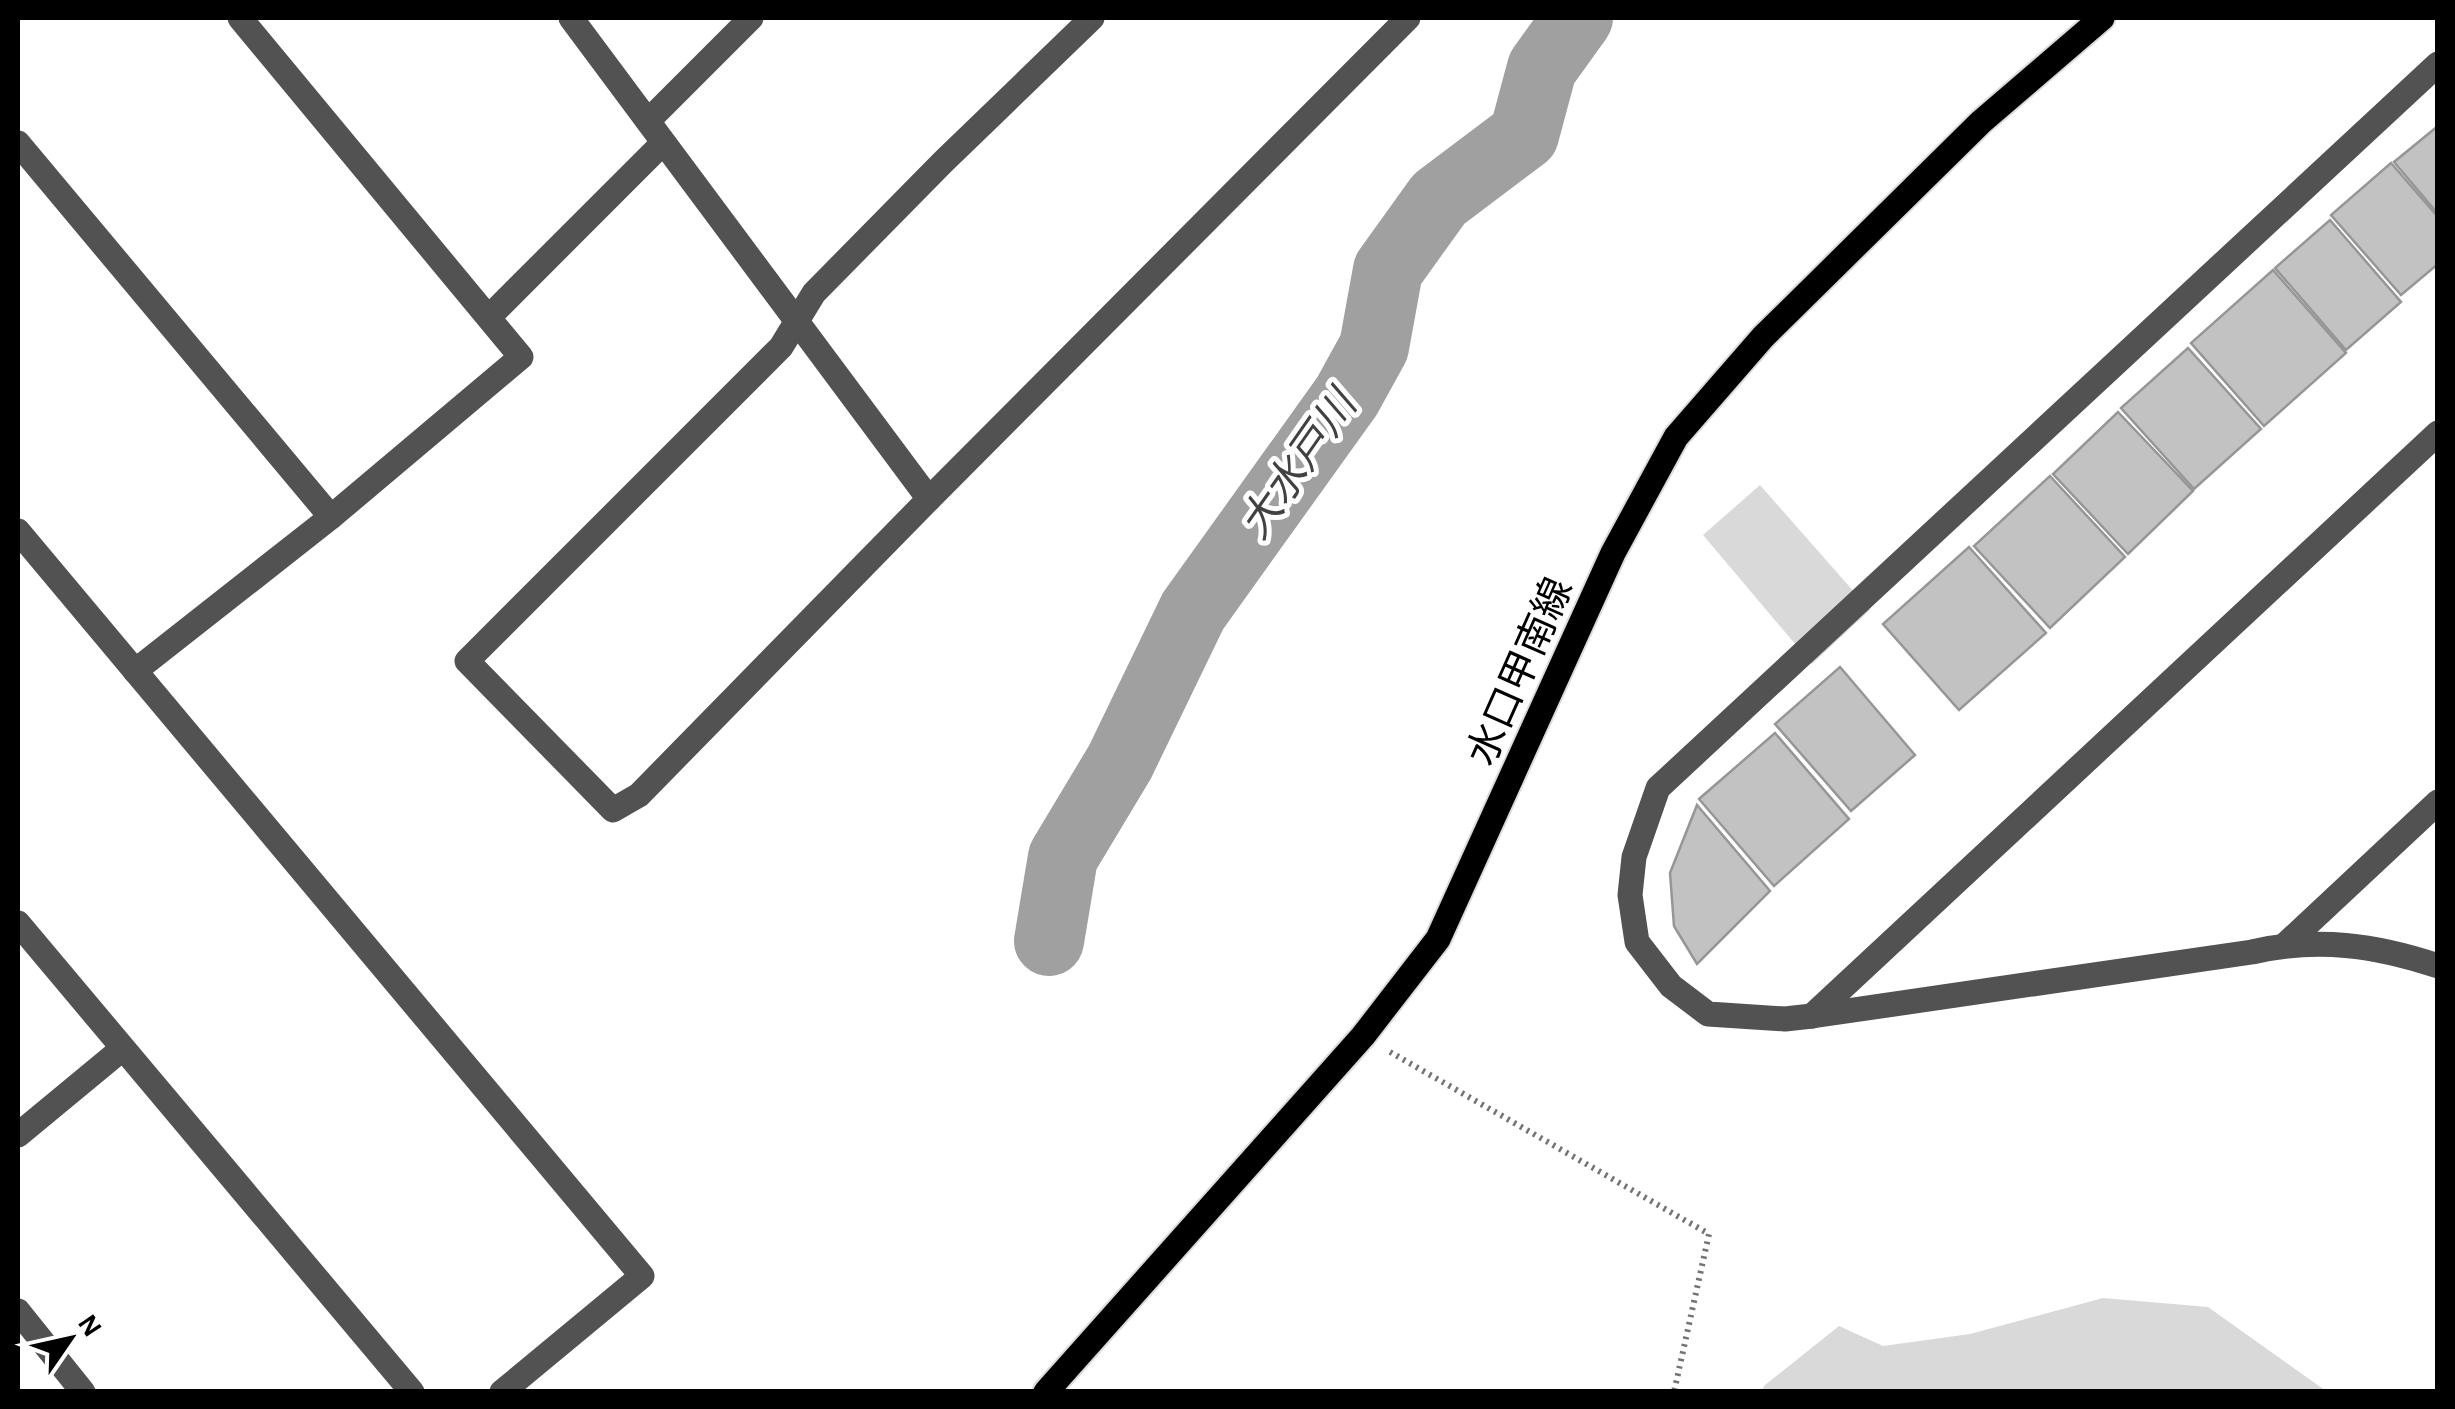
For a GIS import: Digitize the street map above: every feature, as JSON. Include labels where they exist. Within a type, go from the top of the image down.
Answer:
[{"type":"main road","name":"水口甲南線","points":[[1046,1392],[1363,1036],[1438,939],[1613,553],[1676,437],[1764,337],[1940,162],[2102,18]]},
{"type":"street","points":[[135,671],[331,517],[520,357],[240,18]]},
{"type":"street","points":[[571,18],[929,498]]},
{"type":"street","points":[[648,121],[752,18]]},
{"type":"street","points":[[1092,18],[814,293],[781,346],[467,661],[613,810],[639,795],[1398,21]]},
{"type":"street","points":[[2435,71],[1658,788],[1634,856],[1630,894],[1638,942],[1671,986],[1708,1014],[1785,1019],[1812,1016],[2285,944],[2374,948],[2438,966]]},
{"type":"street","points":[[489,317],[664,143]]},
{"type":"street","points":[[18,144],[331,517]]},
{"type":"street","points":[[1812,1016],[2438,433]]},
{"type":"street","points":[[18,531],[642,1276],[502,1392]]},
{"type":"street","points":[[2285,944],[2438,802]]},
{"type":"street","points":[[18,922],[412,1392]]},
{"type":"street","points":[[18,1135],[122,1049]]},
{"type":"street","points":[[18,1311],[83,1392]]},
{"type":"path","points":[[1363,1036],[1709,1234],[1674,1392]]},
{"type":"shaded area","points":[[1760,485],[1870,610],[1812,664],[1703,535]]},
{"type":"shaded area","points":[[2103,1298],[2208,1307],[2326,1391],[1761,1391],[1839,1326],[1883,1346],[1970,1334]]},
{"type":"building","points":[[2438,126],[2438,214],[2394,162]]},
{"type":"building","points":[[2391,163],[2438,217],[2438,264],[2401,295],[2331,215]]},
{"type":"building","points":[[2330,220],[2401,302],[2346,350],[2275,268]]},
{"type":"building","points":[[2273,270],[2346,353],[2264,426],[2191,343]]},
{"type":"building","points":[[2188,348],[2261,429],[2194,489],[2121,408]]},
{"type":"building","points":[[2118,412],[2193,491],[2128,554],[2053,474]]},
{"type":"building","points":[[2050,476],[2125,557],[2050,628],[1974,546]]},
{"type":"building","points":[[1969,547],[2046,633],[1959,710],[1883,624]]},
{"type":"building","points":[[1840,667],[1915,755],[1851,811],[1775,724]]},
{"type":"building","points":[[1775,733],[1849,819],[1774,886],[1699,799]]},
{"type":"building","points":[[1697,805],[1770,891],[1697,964],[1674,926],[1670,873]]},
{"type":"waterway","name":"大水戸川","points":[[1049,941],[1063,857],[1120,762],[1193,611],[1347,396],[1374,347],[1388,270],[1439,199],[1524,135],[1542,68],[1578,18]]}]
